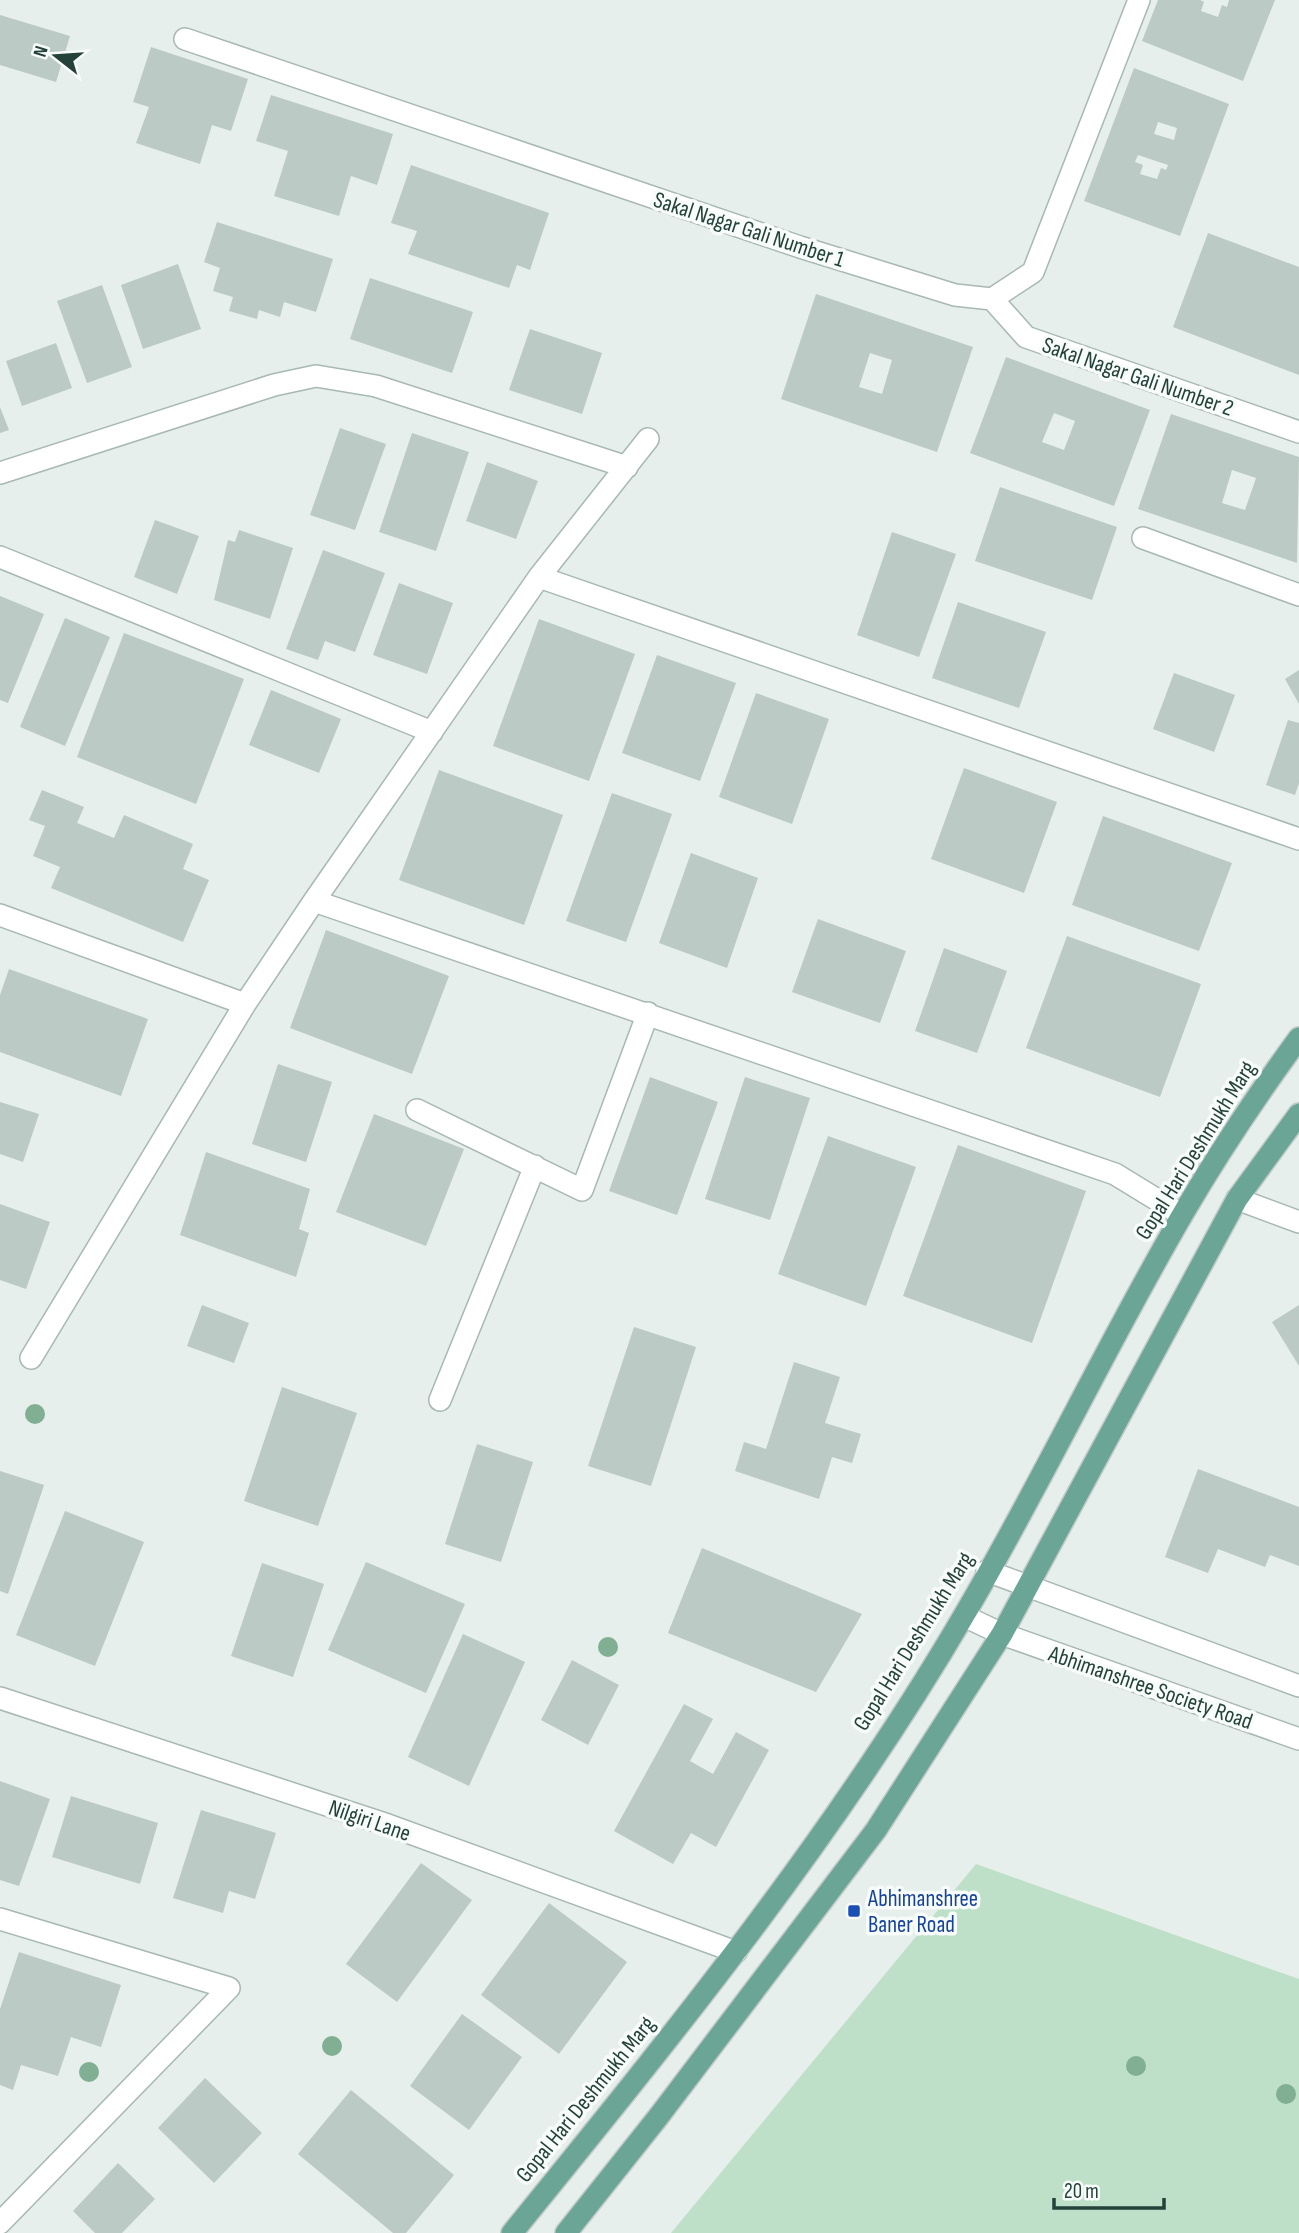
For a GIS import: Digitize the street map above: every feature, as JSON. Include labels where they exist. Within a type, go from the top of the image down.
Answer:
[{"type":"main road","name":"Gopal Hari Deshmukh Marg","points":[[512,2233],[736,1951],[913,1696],[964,1616],[1182,1215],[1257,1097],[1299,1038]]},
{"type":"main road","points":[[566,2233],[659,2116],[876,1830],[1002,1634],[1237,1199],[1299,1114]]},
{"type":"street","points":[[992,299],[1033,271],[1139,0]]},
{"type":"street","name":"Sakal Nagar Gali Number 1","points":[[185,38],[800,247],[955,295],[992,299]]},
{"type":"street","name":"Sakal Nagar Gali Number 2","points":[[992,299],[1026,337],[1299,432]]},
{"type":"street","points":[[0,473],[274,385],[316,376],[376,386],[627,467]]},
{"type":"street","points":[[31,1357],[245,1004],[314,901],[539,577],[648,439]]},
{"type":"street","points":[[1143,538],[1299,595]]},
{"type":"street","points":[[0,557],[432,732]]},
{"type":"street","points":[[539,577],[1299,839]]},
{"type":"street","points":[[314,901],[1115,1174],[1182,1215]]},
{"type":"street","points":[[0,915],[245,1004]]},
{"type":"street","points":[[417,1110],[583,1190],[648,1013]]},
{"type":"street","points":[[440,1400],[535,1166]]},
{"type":"street","points":[[1237,1199],[1299,1222]]},
{"type":"street","points":[[988,1571],[1025,1588],[1299,1686]]},
{"type":"street","name":"Abhimanshree Society Road","points":[[964,1616],[1002,1634],[1299,1739]]},
{"type":"street","name":"Nilgiri Lane","points":[[0,1698],[388,1825],[736,1951]]},
{"type":"street","points":[[0,1919],[229,1988],[0,2223]]},
{"type":"green space","points":[[976,1864],[1299,1979],[1299,2233],[671,2233]]},
{"type":"building","points":[[1158,0],[1200,0],[1204,2],[1201,11],[1218,17],[1222,5],[1227,7],[1229,0],[1275,0],[1243,81],[1142,41]]},
{"type":"building","points":[[0,15],[70,36],[56,82],[0,65]]},
{"type":"building","points":[[151,47],[248,79],[231,131],[212,125],[200,164],[136,143],[149,107],[133,102]]},
{"type":"building","points":[[1134,68],[1229,104],[1180,236],[1084,201]],"holes":[[[1158,122],[1177,128],[1174,140],[1154,134]],[[1138,155],[1168,165],[1166,170],[1161,168],[1157,179],[1140,174],[1143,165],[1135,162]]]},
{"type":"building","points":[[271,95],[393,134],[377,185],[351,176],[339,216],[274,196],[288,151],[256,141]]},
{"type":"building","points":[[411,165],[549,213],[530,270],[517,265],[509,288],[408,254],[417,231],[391,223]]},
{"type":"building","points":[[217,222],[333,259],[316,312],[284,302],[280,317],[259,310],[257,319],[229,311],[233,297],[213,291],[220,268],[204,262]]},
{"type":"building","points":[[1208,233],[1299,267],[1299,375],[1173,327]]},
{"type":"building","points":[[178,264],[201,329],[143,349],[121,285]]},
{"type":"building","points":[[370,278],[473,312],[452,373],[350,339]]},
{"type":"building","points":[[102,285],[132,367],[87,383],[57,301]]},
{"type":"building","points":[[816,294],[973,347],[937,452],[781,399]],"holes":[[[870,353],[892,360],[882,394],[859,387]]]},
{"type":"building","points":[[530,329],[602,353],[582,414],[509,390]]},
{"type":"building","points":[[56,343],[72,388],[22,406],[6,361]]},
{"type":"building","points":[[1006,357],[1150,410],[1114,506],[970,453]],"holes":[[[1054,413],[1075,421],[1064,450],[1042,442]]]},
{"type":"building","points":[[0,407],[9,430],[0,433]]},
{"type":"building","points":[[1171,414],[1299,457],[1297,563],[1138,509]],"holes":[[[1232,470],[1256,478],[1245,510],[1222,503]]]},
{"type":"building","points":[[340,428],[386,444],[355,530],[310,515]]},
{"type":"building","points":[[412,433],[469,452],[436,551],[379,532]]},
{"type":"building","points":[[487,462],[538,481],[516,539],[466,521]]},
{"type":"building","points":[[1000,487],[1117,527],[1092,600],[975,561]]},
{"type":"building","points":[[155,520],[199,536],[177,594],[134,577]]},
{"type":"building","points":[[239,530],[293,548],[270,619],[214,600],[228,540],[235,542]]},
{"type":"building","points":[[892,532],[956,554],[919,657],[857,635]]},
{"type":"building","points":[[323,550],[385,573],[355,652],[325,641],[318,660],[286,649]]},
{"type":"building","points":[[399,583],[453,603],[427,674],[373,655]]},
{"type":"building","points":[[0,596],[44,614],[8,703],[0,700]]},
{"type":"building","points":[[958,602],[1046,632],[1019,708],[932,678]]},
{"type":"building","points":[[65,618],[110,637],[65,746],[20,727]]},
{"type":"building","points":[[539,619],[635,654],[589,781],[493,746]]},
{"type":"building","points":[[124,633],[244,679],[196,804],[77,757]]},
{"type":"building","points":[[657,655],[736,683],[700,781],[622,753]]},
{"type":"building","points":[[1299,670],[1299,704],[1285,679]]},
{"type":"building","points":[[1174,673],[1235,695],[1214,752],[1153,729]]},
{"type":"building","points":[[271,690],[341,719],[319,773],[249,745]]},
{"type":"building","points":[[756,693],[829,719],[792,824],[719,797]]},
{"type":"building","points":[[1288,720],[1299,723],[1299,783],[1295,795],[1266,785]]},
{"type":"building","points":[[964,768],[1057,802],[1024,893],[931,859]]},
{"type":"building","points":[[439,770],[563,815],[524,925],[399,880]]},
{"type":"building","points":[[42,790],[84,807],[77,823],[114,838],[124,815],[193,844],[183,869],[209,880],[183,942],[51,888],[60,867],[33,856],[45,826],[29,820]]},
{"type":"building","points":[[612,793],[672,814],[626,942],[566,921]]},
{"type":"building","points":[[1103,816],[1232,863],[1199,951],[1072,905]]},
{"type":"building","points":[[691,853],[758,878],[727,968],[659,943]]},
{"type":"building","points":[[818,919],[906,951],[880,1023],[792,992]]},
{"type":"building","points":[[326,930],[449,976],[412,1074],[290,1028]]},
{"type":"building","points":[[1067,936],[1201,984],[1160,1097],[1026,1048]]},
{"type":"building","points":[[944,948],[1007,971],[977,1053],[915,1031]]},
{"type":"building","points":[[9,969],[148,1019],[121,1096],[0,1052],[0,995]]},
{"type":"building","points":[[278,1064],[332,1082],[306,1162],[252,1144]]},
{"type":"building","points":[[650,1077],[718,1102],[677,1215],[609,1191]]},
{"type":"building","points":[[745,1077],[810,1098],[770,1220],[705,1199]]},
{"type":"building","points":[[0,1102],[39,1114],[23,1162],[0,1154]]},
{"type":"building","points":[[374,1114],[464,1149],[426,1246],[336,1212]]},
{"type":"building","points":[[828,1136],[916,1167],[866,1306],[778,1274]]},
{"type":"building","points":[[958,1145],[1086,1191],[1032,1343],[903,1296]]},
{"type":"building","points":[[206,1152],[310,1189],[299,1229],[309,1233],[296,1277],[180,1235]]},
{"type":"building","points":[[0,1204],[50,1222],[26,1289],[0,1280]]},
{"type":"building","points":[[202,1305],[249,1323],[234,1363],[187,1346]]},
{"type":"building","points":[[1299,1305],[1299,1366],[1272,1322]]},
{"type":"building","points":[[634,1327],[696,1347],[651,1486],[588,1466]]},
{"type":"building","points":[[794,1362],[840,1377],[825,1423],[861,1434],[852,1463],[832,1457],[819,1499],[735,1471],[744,1442],[766,1449]]},
{"type":"building","points":[[282,1387],[357,1413],[318,1526],[244,1501]]},
{"type":"building","points":[[477,1444],[533,1462],[501,1562],[445,1544]]},
{"type":"building","points":[[1198,1469],[1299,1507],[1299,1566],[1270,1555],[1265,1567],[1218,1549],[1208,1573],[1165,1557]]},
{"type":"building","points":[[0,1471],[44,1485],[8,1594],[0,1591]]},
{"type":"building","points":[[65,1511],[144,1542],[95,1666],[16,1635]]},
{"type":"building","points":[[702,1548],[862,1614],[816,1692],[668,1633]]},
{"type":"building","points":[[366,1562],[465,1604],[426,1693],[328,1650]]},
{"type":"building","points":[[262,1563],[324,1584],[293,1677],[231,1656]]},
{"type":"building","points":[[463,1634],[525,1662],[469,1786],[408,1757]]},
{"type":"building","points":[[572,1660],[619,1685],[588,1745],[541,1720]]},
{"type":"building","points":[[684,1704],[713,1719],[690,1761],[713,1774],[736,1732],[769,1750],[716,1847],[691,1833],[673,1864],[614,1831]]},
{"type":"building","points":[[0,1781],[50,1799],[19,1886],[0,1880]]},
{"type":"building","points":[[71,1796],[158,1823],[140,1884],[52,1857]]},
{"type":"building","points":[[201,1810],[276,1833],[255,1899],[229,1891],[223,1913],[173,1898]]},
{"type":"building","points":[[421,1863],[472,1900],[397,2002],[346,1964]]},
{"type":"building","points":[[549,1903],[627,1962],[559,2054],[481,1995]]},
{"type":"building","points":[[19,1952],[121,1985],[101,2047],[71,2037],[58,2076],[21,2065],[13,2090],[0,2085],[0,2009]]},
{"type":"building","points":[[462,2014],[522,2057],[469,2130],[410,2086]]},
{"type":"building","points":[[205,2078],[262,2133],[214,2183],[158,2128]]},
{"type":"building","points":[[351,2090],[454,2175],[406,2233],[393,2233],[298,2154]]},
{"type":"building","points":[[118,2163],[155,2199],[122,2233],[95,2233],[73,2211]]},
{"type":"place","name":"Abhimanshree Baner Road","points":[[854,1911]]}]
